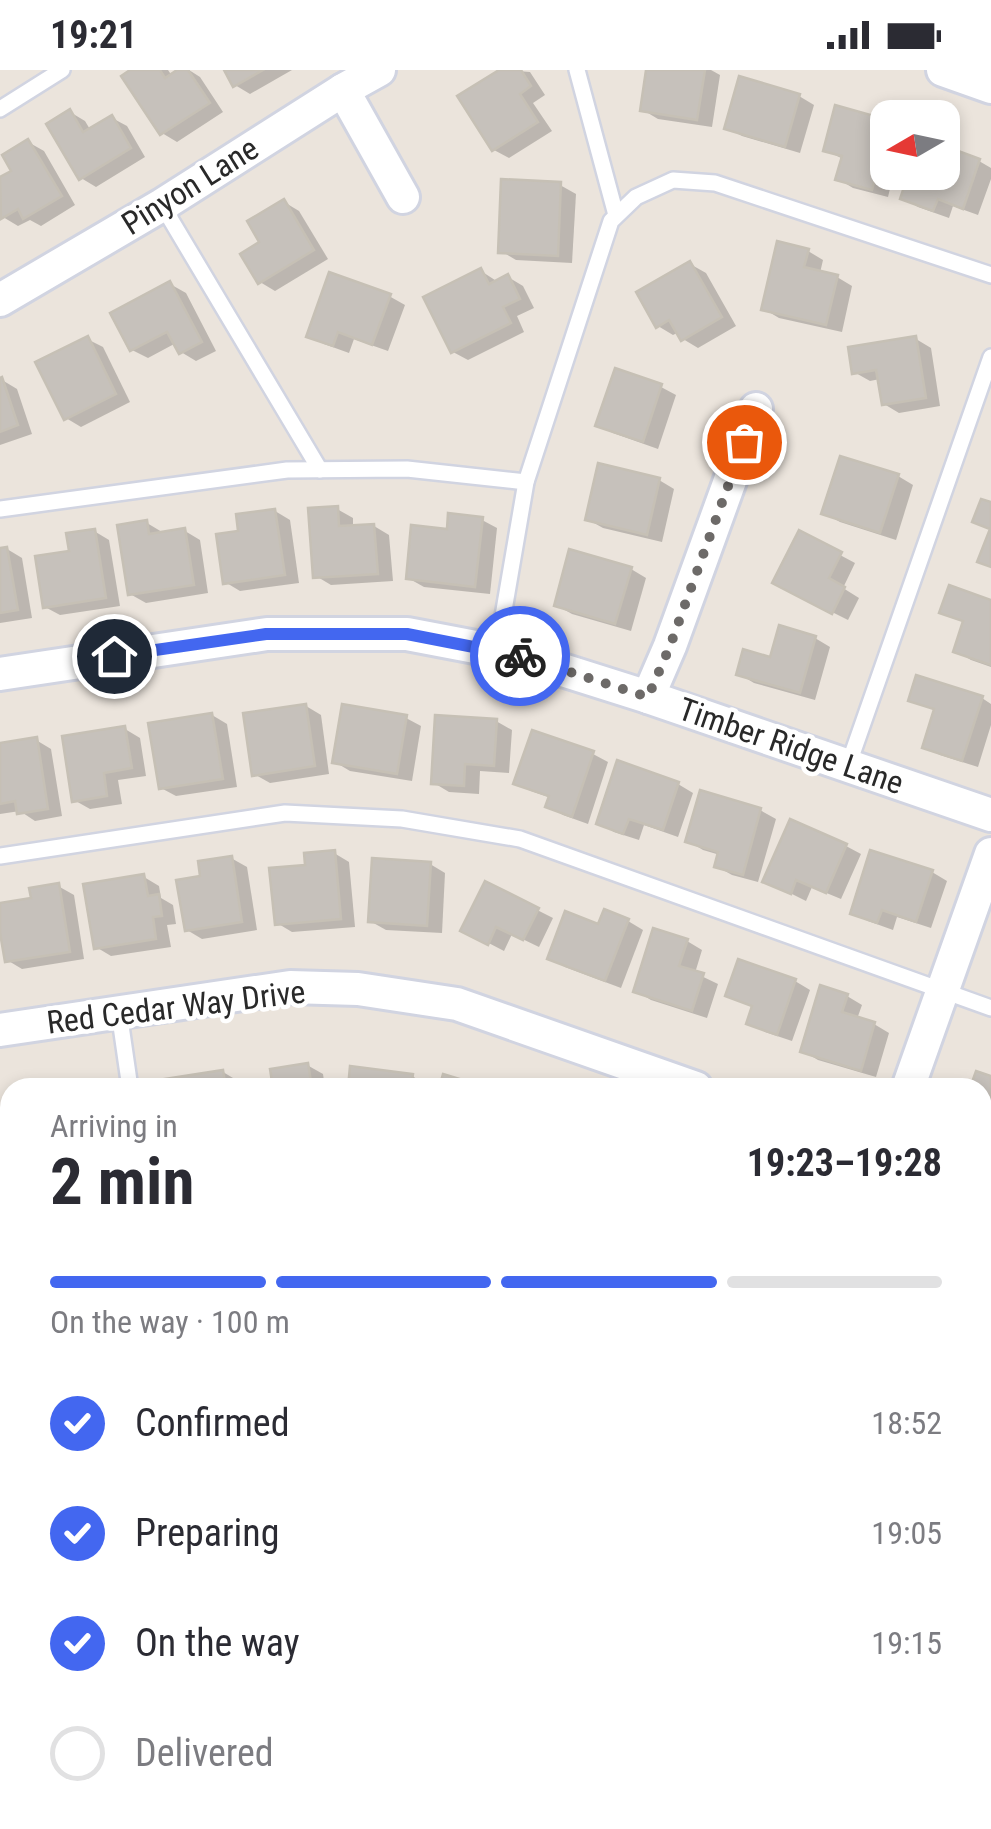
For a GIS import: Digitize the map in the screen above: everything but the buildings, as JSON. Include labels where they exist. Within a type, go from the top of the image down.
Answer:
[{"type":"street","name":"Pinyon Lane","points":[[0,300],[379,70]]},
{"type":"street","points":[[943,70],[991,87]]},
{"type":"street","points":[[343,90],[404,198]]},
{"type":"street","points":[[648,697],[756,408]]},
{"type":"street","name":"Timber Ridge Lane","points":[[0,674],[266,634],[407,634],[497,651],[648,697],[991,815]]},
{"type":"street","points":[[912,1078],[991,854]]},
{"type":"street","name":"Red Cedar Way Drive","points":[[0,1030],[290,987],[358,989],[458,1004],[668,1078]]},
{"type":"lane","points":[[0,109],[62,70]]},
{"type":"lane","points":[[577,70],[616,215]]},
{"type":"lane","points":[[497,651],[526,482],[611,222],[636,198],[673,180],[715,182],[991,275]]},
{"type":"lane","points":[[162,205],[320,470]]},
{"type":"lane","points":[[848,766],[991,358]]},
{"type":"lane","points":[[0,508],[287,470],[408,468],[526,482]]},
{"type":"lane","points":[[0,856],[285,813],[402,819],[520,839],[991,1008]]},
{"type":"lane","points":[[119,1012],[129,1078]]},
{"type":"way so far","points":[[520,656],[648,697],[744,442]]},
{"type":"route","points":[[114,656],[266,634],[407,634],[520,656]]}]
